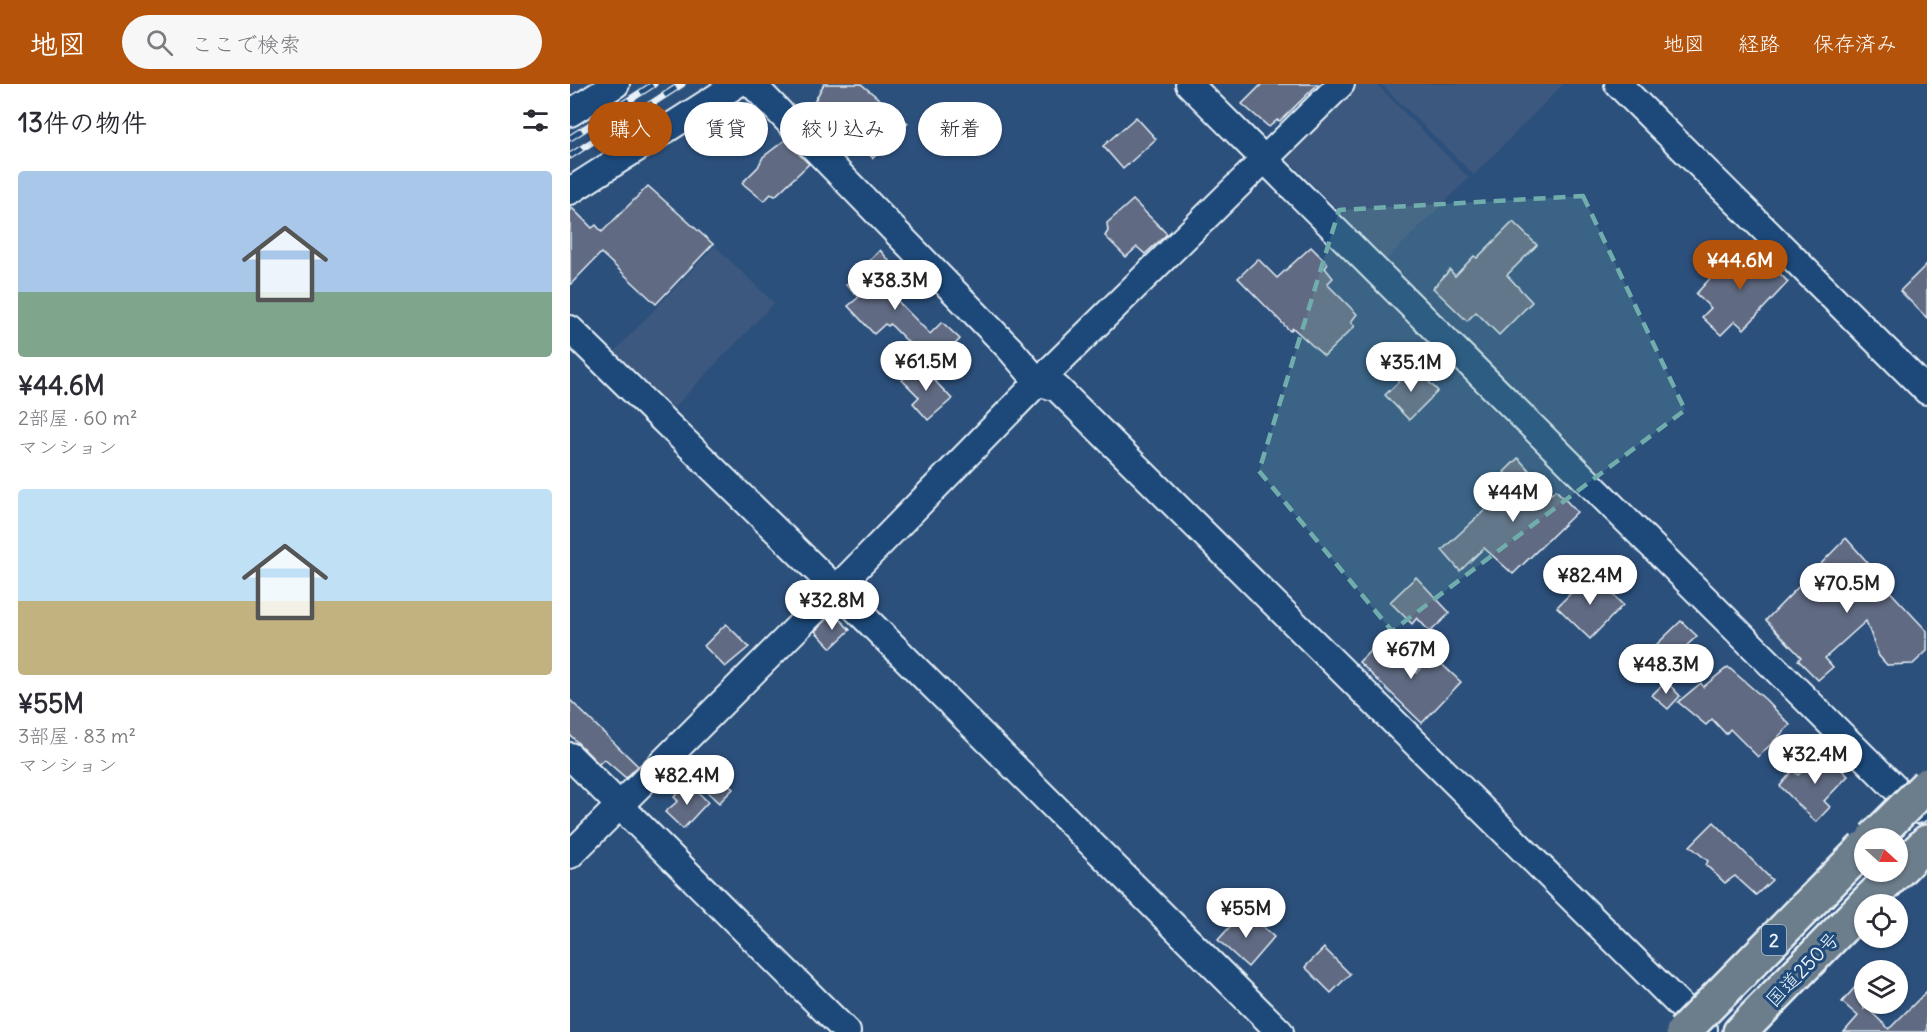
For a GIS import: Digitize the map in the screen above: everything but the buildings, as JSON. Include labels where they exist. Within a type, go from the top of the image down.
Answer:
[{"type":"highway","points":[[1886,828],[1924,798]]},
{"type":"highway","points":[[1898,828],[1924,798]]},
{"type":"highway","name":"国道250号","points":[[1876,894],[1927,842]]},
{"type":"highway","points":[[1890,894],[1927,857]]},
{"type":"highway","name":"2","points":[[1696,1031],[1854,859]]},
{"type":"highway","name":"国道250号","points":[[1696,1031],[1854,874]]},
{"type":"highway","name":"国道250号","points":[[1740,1032],[1854,916]]},
{"type":"highway","points":[[1756,1032],[1854,931]]},
{"type":"street","points":[[570,113],[616,84]]},
{"type":"street","points":[[570,191],[736,84]]},
{"type":"street","points":[[752,84],[1010,349],[1038,382],[1057,388],[1696,1031]]},
{"type":"street","points":[[1190,84],[1264,160],[1924,798]]},
{"type":"street","points":[[570,855],[836,589],[1038,382],[1341,84]]},
{"type":"street","points":[[1618,84],[1927,391]]},
{"type":"street","points":[[570,329],[836,589],[1280,1032]]},
{"type":"street","points":[[570,756],[847,1032]]},
{"type":"highlighted area","points":[[1583,196],[1685,410],[1392,631],[1259,471],[1339,210]]},
{"type":"shaded area","points":[[1355,84],[1376,84],[1469,178],[1387,259],[1284,155]]},
{"type":"shaded area","points":[[1381,84],[1563,84],[1474,175]]},
{"type":"shaded area","points":[[715,246],[774,303],[668,414],[609,357]]},
{"type":"railway","points":[[570,138],[654,84]]},
{"type":"railway","points":[[570,156],[682,84]]}]
